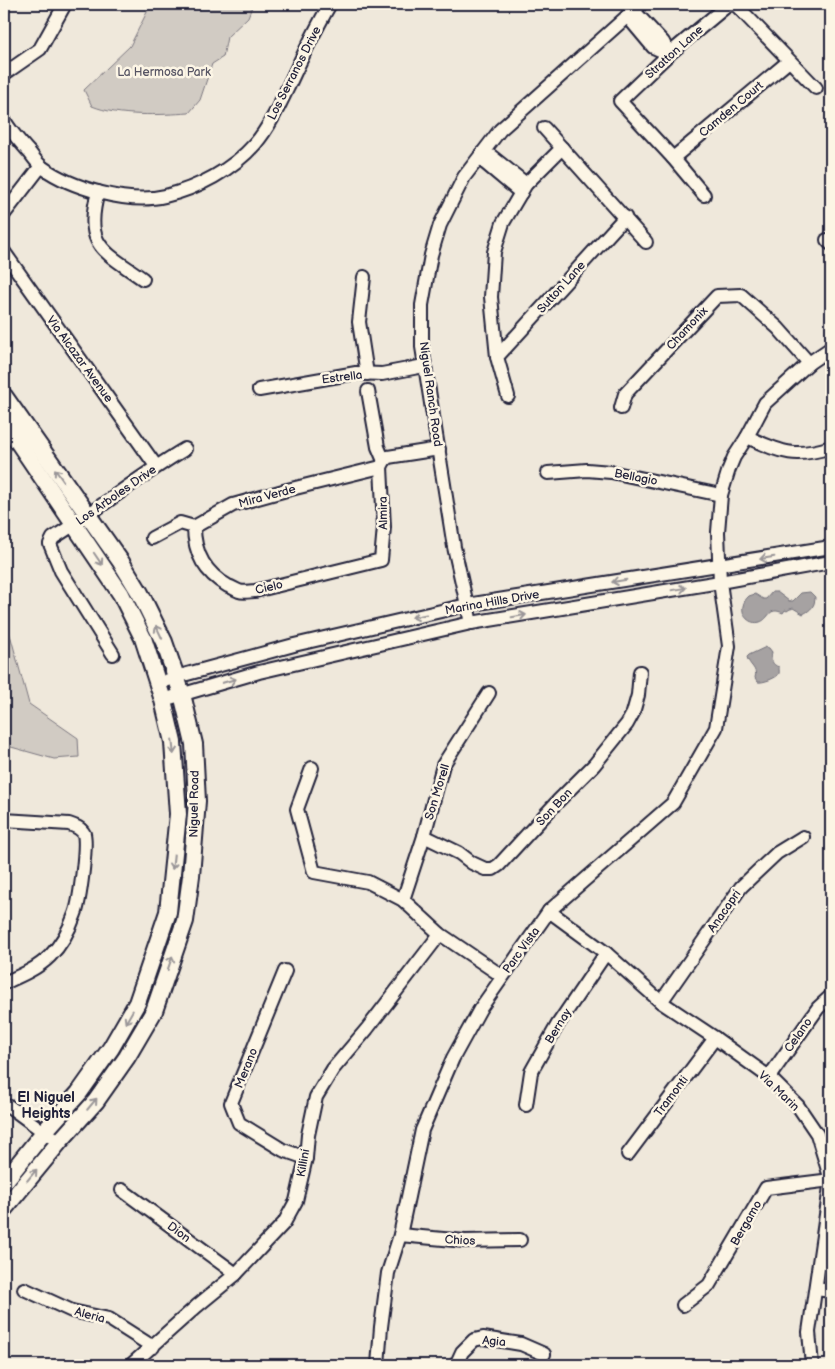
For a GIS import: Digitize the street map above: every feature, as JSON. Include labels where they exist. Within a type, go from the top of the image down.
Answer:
[{"type":"main road","name":"Niguel Road","points":[[4,1182],[85,1085],[111,1048],[137,1003],[168,912],[178,814],[173,742],[144,638],[81,520],[6,401]]},
{"type":"main road","name":"Niguel Road","points":[[4,421],[81,520],[121,562],[140,593],[164,642],[182,694],[194,744],[197,801],[191,876],[184,921],[154,1011],[127,1057],[96,1101],[4,1209]]},
{"type":"street","points":[[4,74],[40,49],[65,4]]},
{"type":"street","name":"Los Serranos Drive","points":[[4,120],[41,166],[69,183],[98,192],[134,199],[163,197],[197,185],[228,169],[256,144],[275,113],[317,26],[330,4]]},
{"type":"street","points":[[732,4],[816,88]]},
{"type":"street","name":"Stratton Lane","points":[[673,158],[620,101],[669,54],[732,4]]},
{"type":"street","points":[[634,10],[653,47],[669,54]]},
{"type":"street","name":"Niguel Ranch Road","points":[[471,624],[454,547],[424,366],[422,306],[431,255],[440,225],[464,177],[500,130],[634,10]]},
{"type":"street","name":"Camden Court","points":[[673,158],[789,61]]},
{"type":"street","points":[[544,128],[646,242]]},
{"type":"street","points":[[508,396],[497,357],[491,297],[494,252],[503,223],[524,188],[562,148]]},
{"type":"street","points":[[481,154],[491,156],[524,188]]},
{"type":"street","points":[[673,158],[704,196]]},
{"type":"street","points":[[4,214],[41,166]]},
{"type":"street","points":[[98,192],[93,210],[93,233],[103,250],[143,279]]},
{"type":"street","name":"Sutton Lane","points":[[497,357],[625,217]]},
{"type":"street","name":"Via Alcazar Avenue","points":[[4,252],[156,466]]},
{"type":"street","points":[[364,277],[359,322],[367,374]]},
{"type":"street","name":"Chamonix","points":[[622,408],[625,394],[717,296],[741,295],[778,328],[810,363]]},
{"type":"street","name":"Parc Vista","points":[[378,1365],[388,1273],[400,1235],[422,1130],[453,1058],[480,1009],[550,910],[673,803],[716,728],[729,646],[720,582],[718,532],[722,495],[734,456],[747,437],[765,403],[810,363],[831,348]]},
{"type":"street","name":"Estrella","points":[[259,390],[356,373],[382,374],[424,366]]},
{"type":"street","points":[[368,391],[383,464]]},
{"type":"street","points":[[747,437],[778,451],[791,453],[818,451],[831,447]]},
{"type":"street","name":"Los Arboles Drive","points":[[113,654],[61,571],[50,544],[53,538],[156,466],[185,449]]},
{"type":"street","name":"Mira Verde","points":[[152,538],[180,523],[194,527],[233,505],[383,464],[388,457],[439,449]]},
{"type":"street","name":"Almira","points":[[381,560],[384,527],[383,464]]},
{"type":"street","name":"Bellagio","points":[[548,473],[586,470],[611,472],[722,495]]},
{"type":"street","name":"Cielo","points":[[194,527],[194,540],[208,571],[240,592],[255,591],[381,560]]},
{"type":"street","name":"Marina Hills Drive","points":[[160,692],[176,677],[378,624],[467,605],[831,547]]},
{"type":"street","name":"Marina Hills Drive","points":[[160,692],[182,694],[259,672],[471,624],[831,562]]},
{"type":"street","name":"Son Bon","points":[[424,836],[459,853],[472,863],[485,869],[493,869],[499,865],[594,764],[627,724],[633,713],[638,695],[640,672]]},
{"type":"street","name":"Son Morell","points":[[403,900],[424,836],[443,765],[489,692]]},
{"type":"street","points":[[312,768],[297,809],[314,872],[368,882],[403,900],[440,934],[502,976]]},
{"type":"street","points":[[4,820],[69,824],[80,829],[84,834],[81,886],[76,913],[66,935],[50,956],[28,973],[4,983]]},
{"type":"street","name":"Anacapri","points":[[661,1002],[741,887],[777,853],[803,837]]},
{"type":"street","name":"Via Marin","points":[[550,910],[606,953],[661,1002],[715,1038],[769,1078],[798,1106],[817,1134],[831,1180],[810,1332],[812,1365]]},
{"type":"street","name":"Killini","points":[[131,1365],[236,1274],[286,1227],[296,1201],[306,1158],[308,1135],[316,1097],[333,1069],[367,1029],[440,934]]},
{"type":"street","name":"Bernay","points":[[526,1105],[531,1072],[558,1024],[606,953]]},
{"type":"street","name":"Merano","points":[[285,972],[232,1103],[239,1123],[283,1150],[306,1158]]},
{"type":"street","name":"Celano","points":[[769,1078],[818,1008],[831,996]]},
{"type":"street","name":"Tramonti","points":[[628,1154],[715,1038]]},
{"type":"street","points":[[4,1105],[10,1107],[44,1132],[60,1141]]},
{"type":"street","name":"Bergamo","points":[[683,1305],[710,1285],[766,1188],[831,1180]]},
{"type":"street","name":"Dion","points":[[122,1190],[236,1274]]},
{"type":"street","name":"Chios","points":[[400,1235],[465,1241],[520,1240]]},
{"type":"street","name":"Aleria","points":[[24,1289],[72,1310],[109,1319],[153,1347]]},
{"type":"street","points":[[816,1289],[831,1291]]},
{"type":"street","name":"Agia","points":[[456,1365],[462,1352],[474,1340],[482,1338],[521,1344],[544,1354]]},
{"type":"green space","name":"La Hermosa Park","points":[[151,4],[253,4],[248,17],[227,37],[223,57],[212,64],[200,100],[189,113],[127,114],[92,106],[84,90],[130,46]]},
{"type":"green space","points":[[4,619],[29,704],[78,738],[79,757],[54,759],[4,745]]},
{"type":"shaded area","points":[[772,592],[777,592],[789,601],[793,601],[801,593],[810,592],[815,597],[814,603],[803,614],[793,608],[785,610],[783,613],[774,611],[756,623],[747,619],[743,610],[747,598],[755,594],[766,599]]},
{"type":"shaded area","points":[[766,647],[772,652],[772,661],[779,667],[779,674],[771,679],[758,682],[755,678],[754,669],[747,657]]},
{"type":"district","name":"El Niguel Heights","points":[[46,1106]]}]
